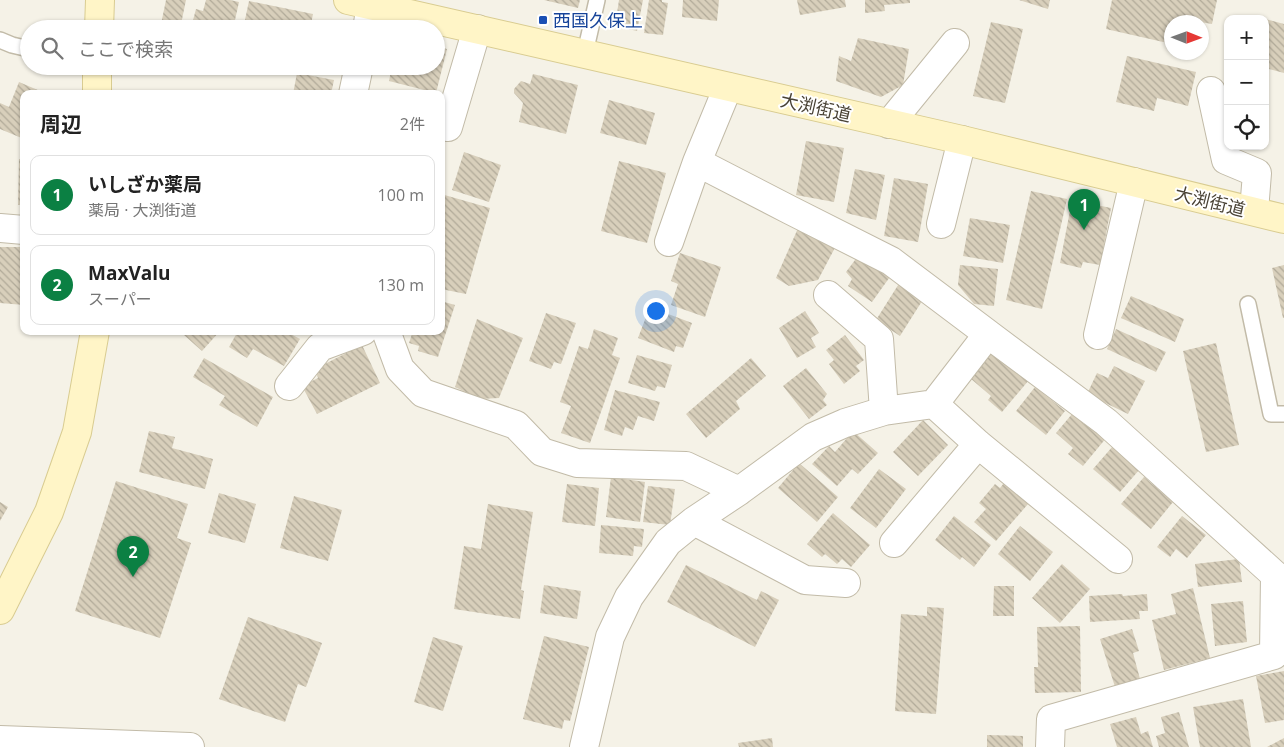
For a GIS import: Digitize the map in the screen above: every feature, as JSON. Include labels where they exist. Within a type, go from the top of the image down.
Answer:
[{"type":"street","points":[[99,20],[100,0]]},
{"type":"street","name":"大渕街道","points":[[362,11],[425,8],[477,28],[962,140],[1284,219]]},
{"type":"street","points":[[448,127],[477,28]]},
{"type":"street","points":[[889,124],[955,43]]},
{"type":"street","points":[[97,75],[97,90]]},
{"type":"street","points":[[354,90],[357,75]]},
{"type":"street","points":[[669,242],[697,162],[728,87]]},
{"type":"street","points":[[1211,91],[1226,160],[1257,174],[1254,211]]},
{"type":"street","points":[[941,224],[962,140]]},
{"type":"street","points":[[697,162],[891,261],[1106,422],[1280,578],[1274,655],[1051,719],[1050,747]]},
{"type":"street","points":[[1098,335],[1134,182]]},
{"type":"street","points":[[0,228],[20,230]]},
{"type":"street","points":[[828,295],[878,339],[884,411]]},
{"type":"street","points":[[584,747],[610,638],[629,597],[668,542],[694,521],[813,437],[845,423],[884,411],[934,404],[988,334]]},
{"type":"street","points":[[0,610],[49,512],[77,432],[94,335]]},
{"type":"street","points":[[289,386],[320,347],[353,335]]},
{"type":"street","points":[[387,335],[400,369],[423,393],[516,425],[542,452],[577,463],[686,466],[739,491]]},
{"type":"street","points":[[934,404],[978,444],[1118,559]]},
{"type":"street","points":[[894,543],[978,444]]},
{"type":"street","points":[[694,521],[806,580],[846,583]]},
{"type":"street","points":[[0,740],[41,744],[190,747]]},
{"type":"lane","points":[[585,53],[597,0]]},
{"type":"lane","points":[[0,40],[20,47]]},
{"type":"lane","points":[[1248,304],[1271,414],[1284,414]]},
{"type":"building","points":[[166,0],[186,0],[182,20],[162,20]]},
{"type":"building","points":[[206,0],[239,2],[235,20],[193,20],[196,9],[203,11]]},
{"type":"building","points":[[544,0],[580,0],[578,8]]},
{"type":"building","points":[[619,0],[643,0],[637,31],[615,26]]},
{"type":"building","points":[[649,0],[662,0],[662,2],[668,3],[663,35],[644,33]]},
{"type":"building","points":[[683,0],[719,0],[717,21],[682,17]]},
{"type":"building","points":[[797,0],[845,0],[846,7],[800,15]]},
{"type":"building","points":[[865,0],[910,0],[910,3],[884,5],[885,11],[865,13]]},
{"type":"building","points":[[1019,0],[1050,0],[1048,9]]},
{"type":"building","points":[[1112,0],[1217,0],[1212,24],[1209,24],[1209,15],[1164,15],[1164,42],[1106,29]]},
{"type":"building","points":[[249,1],[313,14],[312,20],[245,20]]},
{"type":"building","points":[[1269,20],[1284,24],[1284,73],[1269,69]]},
{"type":"building","points":[[991,22],[1023,29],[1005,103],[973,96]]},
{"type":"building","points":[[858,38],[909,49],[903,85],[881,97],[836,81],[839,56],[851,61]]},
{"type":"building","points":[[1127,56],[1196,72],[1188,106],[1157,98],[1154,111],[1116,102]]},
{"type":"building","points":[[533,74],[578,85],[566,134],[519,122],[523,103],[514,93],[514,89],[521,81],[530,84]]},
{"type":"building","points":[[297,75],[334,80],[332,90],[294,90]]},
{"type":"building","points":[[390,75],[440,75],[437,90],[424,90],[389,81]]},
{"type":"building","points":[[19,82],[38,90],[20,90],[20,137],[0,129],[0,103],[9,107]]},
{"type":"building","points":[[609,100],[655,113],[646,145],[600,133]]},
{"type":"building","points":[[806,141],[844,148],[834,202],[796,195]]},
{"type":"building","points":[[464,152],[501,165],[489,202],[452,190]]},
{"type":"building","points":[[19,159],[20,159],[20,205],[18,205]]},
{"type":"building","points":[[619,161],[666,173],[647,243],[601,231]]},
{"type":"building","points":[[855,169],[885,175],[876,220],[846,213]]},
{"type":"building","points":[[894,178],[928,184],[918,242],[884,236]]},
{"type":"building","points":[[1031,191],[1067,199],[1042,309],[1006,300]]},
{"type":"building","points":[[445,195],[490,208],[466,294],[445,290]]},
{"type":"building","points":[[1072,200],[1111,208],[1100,265],[1083,262],[1081,268],[1060,263]]},
{"type":"building","points":[[970,218],[1010,225],[1003,263],[963,256]]},
{"type":"building","points":[[799,226],[838,242],[818,280],[789,286],[776,278]]},
{"type":"building","points":[[0,247],[20,247],[20,305],[0,303]]},
{"type":"building","points":[[861,252],[892,274],[872,302],[848,286],[852,279],[846,272]]},
{"type":"building","points":[[680,253],[721,267],[705,317],[671,305],[678,284],[671,281]]},
{"type":"building","points":[[960,265],[998,269],[994,306],[974,304],[958,285]]},
{"type":"building","points":[[1284,265],[1284,318],[1283,318],[1272,268]]},
{"type":"building","points":[[900,282],[924,298],[900,336],[876,320]]},
{"type":"building","points":[[1131,296],[1184,319],[1175,342],[1121,318]]},
{"type":"building","points":[[445,302],[455,305],[438,357],[418,351],[419,346],[409,343],[412,335],[445,335]]},
{"type":"building","points":[[655,309],[692,323],[683,348],[676,346],[674,352],[638,338],[646,317],[651,319]]},
{"type":"building","points":[[805,311],[819,333],[811,338],[816,347],[797,358],[779,328]]},
{"type":"building","points":[[546,313],[576,323],[561,364],[554,362],[551,369],[529,361]]},
{"type":"building","points":[[477,319],[523,338],[499,398],[480,399],[455,387]]},
{"type":"building","points":[[594,329],[618,338],[612,355],[620,358],[590,443],[561,433],[571,406],[560,402],[579,346],[588,349]]},
{"type":"building","points":[[1116,329],[1166,352],[1156,372],[1107,349]]},
{"type":"building","points":[[184,335],[216,335],[202,351]]},
{"type":"building","points":[[236,335],[292,335],[300,339],[284,366],[253,349],[247,358],[229,347]]},
{"type":"building","points":[[845,335],[864,360],[856,366],[860,371],[844,384],[829,364],[834,360],[826,350]]},
{"type":"building","points":[[1216,343],[1239,445],[1206,452],[1183,351]]},
{"type":"building","points":[[362,345],[380,383],[317,414],[302,386],[318,378],[315,369]]},
{"type":"building","points":[[994,350],[1029,380],[1002,412],[988,400],[991,396],[970,378]]},
{"type":"building","points":[[637,355],[672,365],[665,388],[657,386],[655,391],[628,383]]},
{"type":"building","points":[[204,358],[273,397],[257,427],[219,405],[225,396],[193,377]]},
{"type":"building","points":[[751,358],[766,376],[736,401],[740,409],[706,438],[686,414]]},
{"type":"building","points":[[1114,366],[1145,381],[1128,414],[1087,394],[1097,373],[1108,378]]},
{"type":"building","points":[[806,368],[827,394],[823,400],[827,405],[809,419],[783,386]]},
{"type":"building","points":[[1035,387],[1065,411],[1046,435],[1016,411]]},
{"type":"building","points":[[615,390],[660,402],[654,421],[638,416],[633,430],[625,427],[622,436],[604,430]]},
{"type":"building","points":[[1072,414],[1084,424],[1086,421],[1107,437],[1083,466],[1068,454],[1073,448],[1056,433]]},
{"type":"building","points":[[923,420],[948,445],[918,476],[893,452]]},
{"type":"building","points":[[149,431],[175,437],[172,448],[213,459],[205,489],[139,472]]},
{"type":"building","points":[[853,431],[878,453],[858,474],[852,469],[837,486],[812,464],[829,446],[835,452]]},
{"type":"building","points":[[1113,446],[1140,469],[1120,492],[1093,469]]},
{"type":"building","points":[[799,463],[838,497],[817,522],[778,488]]},
{"type":"building","points":[[879,469],[906,489],[876,528],[850,508]]},
{"type":"building","points":[[611,477],[645,482],[640,522],[606,517]]},
{"type":"building","points":[[1144,477],[1173,502],[1151,529],[1121,504]]},
{"type":"building","points":[[116,481],[188,504],[177,538],[191,543],[160,638],[75,611]]},
{"type":"building","points":[[1004,483],[1028,504],[996,541],[974,522],[986,509],[979,503],[995,484],[1000,488]]},
{"type":"building","points":[[567,484],[599,488],[595,526],[562,522]]},
{"type":"building","points":[[648,486],[675,489],[670,525],[643,522]]},
{"type":"building","points":[[219,493],[256,504],[245,543],[208,533]]},
{"type":"building","points":[[294,496],[342,510],[328,561],[280,548]]},
{"type":"building","points":[[0,502],[8,507],[0,521]]},
{"type":"building","points":[[488,504],[533,512],[521,590],[524,591],[520,619],[454,609],[464,546],[481,549]]},
{"type":"building","points":[[833,513],[870,545],[851,567],[842,559],[837,564],[825,554],[822,557],[807,544]]},
{"type":"building","points":[[954,516],[991,545],[974,567],[962,557],[960,560],[935,540]]},
{"type":"building","points":[[1182,516],[1206,535],[1187,558],[1176,549],[1170,557],[1157,547]]},
{"type":"building","points":[[601,525],[644,529],[642,547],[634,546],[633,556],[599,553]]},
{"type":"building","points":[[1020,526],[1053,552],[1030,581],[998,554]]},
{"type":"building","points":[[1239,559],[1242,582],[1198,587],[1195,564]]},
{"type":"building","points":[[1062,564],[1090,589],[1060,623],[1032,598]]},
{"type":"building","points":[[686,565],[757,600],[761,591],[779,600],[755,647],[667,602]]},
{"type":"building","points":[[544,585],[581,591],[577,619],[540,613]]},
{"type":"building","points":[[994,586],[1014,586],[1014,616],[993,616]]},
{"type":"building","points":[[1193,588],[1210,658],[1164,670],[1152,620],[1176,614],[1171,594]]},
{"type":"building","points":[[1122,594],[1123,596],[1147,594],[1148,611],[1139,611],[1140,619],[1090,622],[1089,596]]},
{"type":"building","points":[[1243,601],[1247,642],[1215,646],[1211,604]]},
{"type":"building","points":[[927,607],[944,608],[936,714],[895,711],[901,614],[927,616]]},
{"type":"building","points":[[248,617],[322,643],[306,687],[298,684],[285,722],[219,699]]},
{"type":"building","points":[[1080,626],[1081,692],[1035,693],[1034,667],[1038,667],[1037,627]]},
{"type":"building","points":[[1132,629],[1139,651],[1133,653],[1140,679],[1115,687],[1100,639]]},
{"type":"building","points":[[544,636],[589,647],[570,721],[564,720],[562,729],[523,719]]},
{"type":"building","points":[[433,637],[463,646],[443,711],[414,702]]},
{"type":"building","points":[[1284,671],[1284,720],[1265,723],[1256,676]]},
{"type":"building","points":[[1243,699],[1251,747],[1200,747],[1193,707]]},
{"type":"building","points":[[1179,712],[1189,747],[1159,747],[1156,736],[1165,733],[1161,717]]},
{"type":"building","points":[[1136,717],[1141,734],[1148,731],[1153,747],[1117,747],[1110,724]]},
{"type":"building","points":[[987,735],[1023,736],[1023,747],[987,747]]},
{"type":"building","points":[[772,738],[773,747],[739,747],[738,743]]},
{"type":"building","points":[[1284,738],[1284,747],[1267,747]]},
{"type":"place","name":"西国久保上","points":[[543,20]]},
{"type":"place","name":"いしざか薬局","points":[[1084,230]]},
{"type":"place","name":"MaxValu","points":[[133,577]]}]
